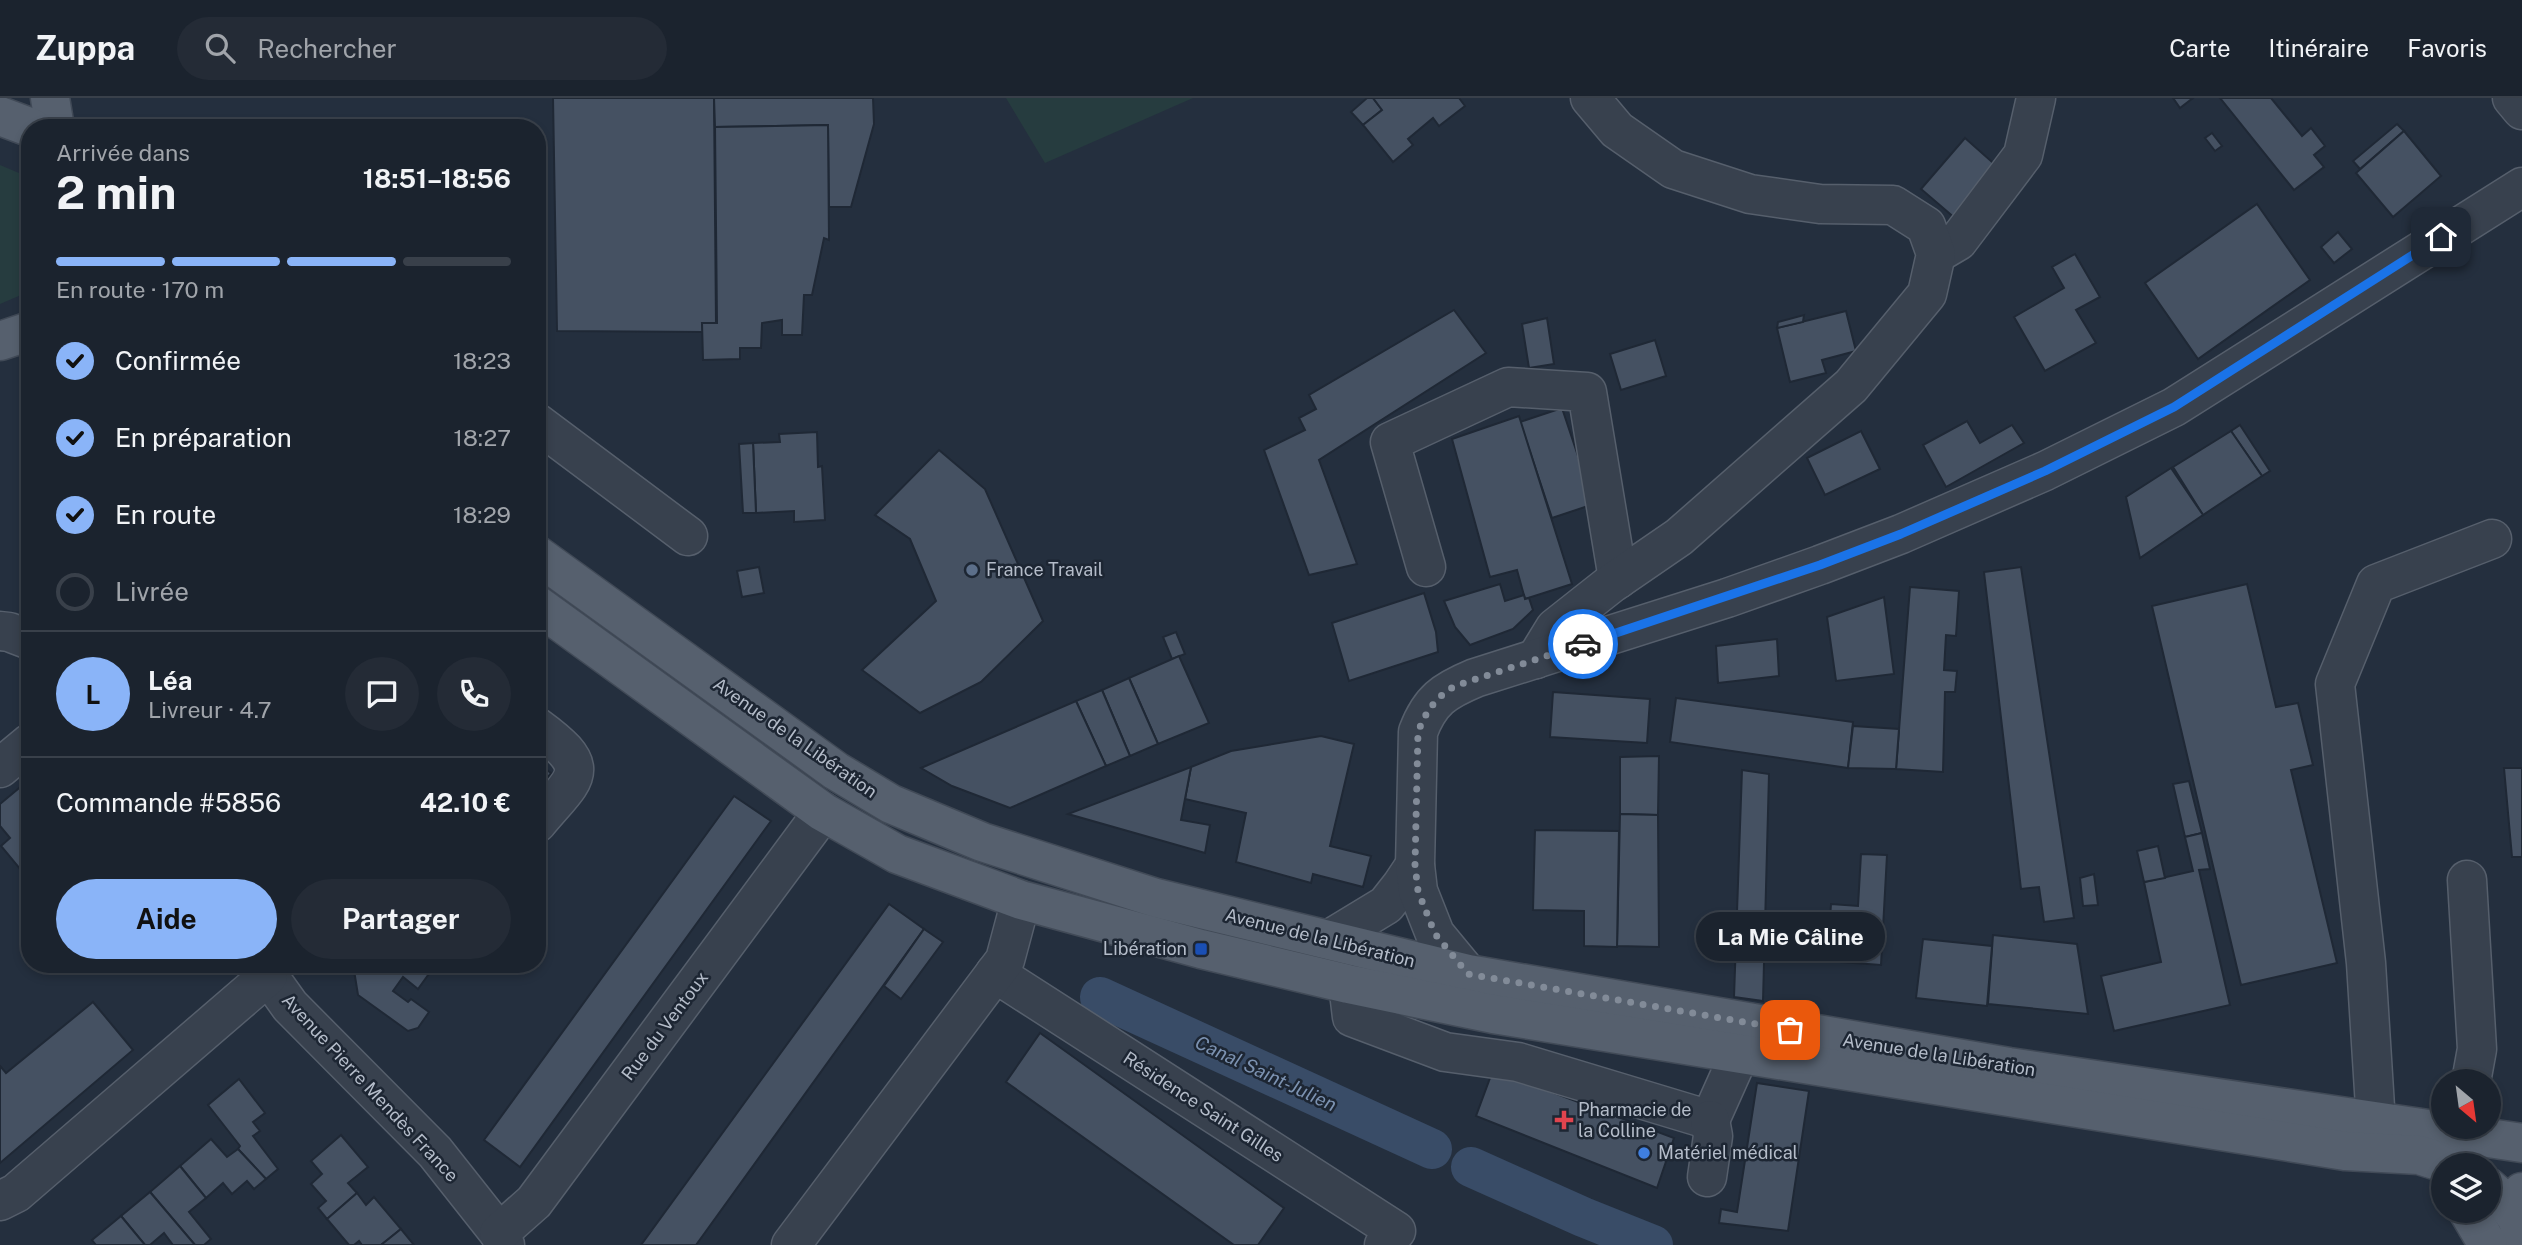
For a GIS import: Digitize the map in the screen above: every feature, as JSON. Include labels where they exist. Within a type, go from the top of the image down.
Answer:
[{"type":"main road","points":[[50,98],[54,119]]},
{"type":"main road","points":[[0,116],[21,124]]},
{"type":"main road","points":[[0,341],[21,334]]},
{"type":"main road","name":"Avenue de la Libération","points":[[546,562],[836,771],[891,804],[982,842],[1156,898],[1468,974],[2010,1067],[2376,1122],[2459,1142],[2522,1143]]},
{"type":"main road","name":"Avenue de la Libération","points":[[546,612],[823,812],[897,854],[1021,900],[1177,943],[1348,984],[1493,1014],[2345,1151],[2419,1155],[2459,1142]]},
{"type":"main road","points":[[2345,1151],[2431,1182]]},
{"type":"main road","points":[[2501,1198],[2521,1217]]},
{"type":"main road","points":[[2475,1223],[2488,1245]]},
{"type":"street","points":[[1536,659],[1555,628],[1618,579],[1679,537],[1851,386],[1927,294],[1936,254],[1926,226],[1893,205],[1820,204],[1750,194],[1673,169],[1618,130],[1590,98]]},
{"type":"street","points":[[1936,254],[1958,241],[2023,155],[2036,98]]},
{"type":"street","points":[[2512,98],[2522,110]]},
{"type":"street","points":[[1468,974],[1435,934],[1418,891],[1415,865],[1418,732],[1423,719],[1440,695],[1455,686],[1820,565],[1901,534],[2045,471],[2174,407],[2522,187]]},
{"type":"street","points":[[1426,567],[1390,442],[1508,387],[1587,392],[1618,579]]},
{"type":"street","points":[[546,430],[688,536]]},
{"type":"street","points":[[2376,1122],[2366,963],[2334,684],[2376,584],[2492,539]]},
{"type":"street","points":[[0,631],[21,637]]},
{"type":"street","points":[[546,733],[560,743],[575,766],[575,776],[546,812]]},
{"type":"street","points":[[0,768],[21,750]]},
{"type":"street","name":"Rue du Ventoux","points":[[502,1239],[534,1202],[823,812]]},
{"type":"street","points":[[1330,939],[1385,905],[1415,865]]},
{"type":"street","points":[[2467,880],[2477,1049],[2473,1069]]},
{"type":"street","points":[[791,1245],[1005,960],[1021,900]]},
{"type":"street","points":[[0,1201],[16,1193],[261,973]]},
{"type":"street","name":"Avenue Pierre Mendès France","points":[[266,973],[290,1006],[435,1152],[502,1239]]},
{"type":"street","name":"Résidence Saint Gilles","points":[[995,973],[1396,1231],[1384,1245]]},
{"type":"street","points":[[1348,984],[1352,1017],[1445,1052],[1518,1062],[1710,1120]]},
{"type":"street","points":[[1707,1177],[1713,1136],[1710,1120],[1740,1054]]},
{"type":"green space","points":[[1006,98],[1193,98],[1045,163]]},
{"type":"green space","points":[[0,165],[21,173],[21,295],[0,304]]},
{"type":"building","points":[[553,98],[714,98],[716,323],[702,323],[703,332],[557,331]]},
{"type":"building","points":[[714,98],[873,98],[874,124],[851,207],[829,207],[828,125],[715,127]]},
{"type":"building","points":[[1367,98],[1373,98],[1382,110],[1363,125],[1351,112]]},
{"type":"building","points":[[1373,98],[1459,98],[1465,106],[1439,126],[1433,118],[1408,139],[1413,145],[1393,162],[1363,125],[1382,110]]},
{"type":"building","points":[[2173,98],[2193,98],[2180,108]]},
{"type":"building","points":[[2220,98],[2271,98],[2302,136],[2311,128],[2325,146],[2314,155],[2324,167],[2294,190]]},
{"type":"building","points":[[2397,124],[2404,131],[2360,169],[2353,161]]},
{"type":"building","points":[[828,125],[829,240],[824,238],[812,295],[804,295],[802,335],[782,335],[782,320],[762,323],[761,348],[740,348],[740,359],[703,360],[702,323],[717,323],[715,127]]},
{"type":"building","points":[[2404,131],[2441,176],[2393,217],[2356,173]]},
{"type":"building","points":[[2212,133],[2222,146],[2215,151],[2205,138]]},
{"type":"building","points":[[1965,138],[2000,169],[1956,219],[1921,189]]},
{"type":"building","points":[[2257,204],[2310,280],[2198,359],[2145,283]]},
{"type":"building","points":[[2338,232],[2352,249],[2334,263],[2321,247]]},
{"type":"building","points":[[2075,254],[2100,297],[2076,310],[2096,343],[2045,371],[2014,317],[2064,288],[2052,267]]},
{"type":"building","points":[[1454,310],[1486,353],[1319,460],[1357,564],[1309,575],[1264,450],[1305,430],[1299,418],[1316,409],[1309,395]]},
{"type":"building","points":[[1846,311],[1856,351],[1822,360],[1826,373],[1790,382],[1777,328]]},
{"type":"building","points":[[1804,315],[1803,322],[1777,328],[1778,322]]},
{"type":"building","points":[[1547,318],[1554,364],[1529,368],[1522,324]]},
{"type":"building","points":[[1655,340],[1666,376],[1621,390],[1610,354]]},
{"type":"building","points":[[1562,408],[1594,504],[1552,518],[1520,422]]},
{"type":"building","points":[[1519,416],[1572,584],[1525,599],[1517,570],[1490,577],[1452,439]]},
{"type":"building","points":[[1967,421],[1980,443],[2012,425],[2024,443],[1946,487],[1923,445]]},
{"type":"building","points":[[2240,425],[2270,471],[2262,476],[2231,431]]},
{"type":"building","points":[[1861,431],[1880,469],[1825,495],[1807,458]]},
{"type":"building","points":[[2231,431],[2262,476],[2203,515],[2173,467]]},
{"type":"building","points":[[817,432],[818,467],[822,466],[825,520],[794,522],[794,511],[756,513],[753,443],[780,442],[779,434]]},
{"type":"building","points":[[753,443],[756,513],[743,513],[739,444]]},
{"type":"building","name":"France Travail","points":[[939,450],[985,489],[1043,621],[981,682],[920,713],[862,670],[936,601],[910,539],[875,515]]},
{"type":"building","points":[[2171,468],[2203,515],[2140,558],[2126,497]]},
{"type":"building","points":[[759,567],[764,593],[742,597],[737,571]]},
{"type":"building","points":[[2021,567],[2074,918],[2044,922],[2039,887],[2021,889],[1984,572]]},
{"type":"building","points":[[1500,584],[1505,601],[1524,595],[1525,599],[1529,598],[1533,610],[1513,629],[1470,645],[1455,627],[1444,601]]},
{"type":"building","points":[[2247,584],[2276,707],[2298,703],[2313,765],[2291,770],[2337,963],[2241,985],[2152,606]]},
{"type":"building","points":[[1910,587],[1959,591],[1956,636],[1946,635],[1944,670],[1957,671],[1955,692],[1945,692],[1943,772],[1896,769]]},
{"type":"building","points":[[1424,593],[1436,632],[1438,652],[1349,681],[1332,623]]},
{"type":"building","points":[[1884,597],[1894,674],[1836,681],[1827,617]]},
{"type":"building","points":[[1176,632],[1185,654],[1172,659],[1163,637]]},
{"type":"building","points":[[1777,639],[1779,676],[1718,683],[1716,646]]},
{"type":"building","points":[[1179,656],[1209,723],[1158,744],[1129,678]]},
{"type":"building","points":[[1129,678],[1158,744],[1130,756],[1102,690]]},
{"type":"building","points":[[1102,690],[1130,756],[1106,766],[1076,701]]},
{"type":"building","points":[[1553,692],[1650,699],[1647,743],[1550,737]]},
{"type":"building","points":[[1676,698],[1853,722],[1848,768],[1670,742]]},
{"type":"building","points":[[1076,701],[1106,766],[1010,808],[952,786],[921,768]]},
{"type":"building","points":[[1853,726],[1899,729],[1896,769],[1848,768]]},
{"type":"building","points":[[1321,736],[1354,744],[1330,846],[1371,856],[1363,887],[1313,874],[1311,883],[1236,862],[1246,813],[1185,799],[1191,767],[1231,751]]},
{"type":"building","points":[[1659,756],[1658,815],[1620,814],[1620,757]]},
{"type":"building","points":[[1191,767],[1181,820],[1210,825],[1205,853],[1068,814]]},
{"type":"building","points":[[2504,768],[2522,768],[2522,857],[2512,857]]},
{"type":"building","points":[[1742,770],[1769,774],[1763,1001],[1734,997]]},
{"type":"building","points":[[2189,781],[2202,833],[2185,837],[2173,784]]},
{"type":"building","points":[[21,786],[21,870],[1,846],[10,838],[0,826],[0,804]]},
{"type":"building","points":[[734,796],[771,821],[520,1167],[484,1140]]},
{"type":"building","points":[[1620,814],[1658,815],[1659,947],[1617,946]]},
{"type":"building","points":[[1535,830],[1619,831],[1617,947],[1584,946],[1584,911],[1533,910]]},
{"type":"building","points":[[2202,833],[2210,869],[2199,870],[2230,1005],[2114,1031],[2101,976],[2161,962],[2144,882],[2193,871],[2185,837]]},
{"type":"building","points":[[2158,846],[2165,878],[2144,882],[2137,851]]},
{"type":"building","points":[[1861,854],[1887,855],[1881,965],[1827,961],[1831,904],[1858,906]]},
{"type":"building","points":[[2094,874],[2098,905],[2083,906],[2080,878]]},
{"type":"building","points":[[889,904],[924,929],[696,1245],[641,1245]]},
{"type":"building","points":[[924,929],[943,942],[901,999],[884,986]]},
{"type":"building","points":[[1993,935],[2077,944],[2088,1014],[1988,1004]]},
{"type":"building","points":[[1923,939],[1992,946],[1987,1006],[1916,998]]},
{"type":"building","points":[[354,973],[430,973],[418,989],[403,977],[393,991],[408,1002],[411,999],[429,1012],[418,1028],[408,1031],[358,995]]},
{"type":"building","points":[[93,1002],[133,1050],[0,1163],[0,1066],[6,1073]]},
{"type":"building","points":[[1040,1033],[1284,1208],[1258,1245],[1234,1245],[1006,1082]]},
{"type":"building","points":[[1493,1070],[1674,1138],[1657,1188],[1476,1116]]},
{"type":"building","points":[[239,1079],[265,1113],[253,1122],[260,1131],[253,1136],[278,1169],[266,1179],[238,1149],[240,1146],[208,1105]]},
{"type":"building","points":[[1757,1083],[1809,1091],[1788,1231],[1719,1223],[1721,1209],[1737,1212]]},
{"type":"building","points":[[341,1135],[368,1167],[348,1183],[357,1193],[327,1219],[318,1208],[326,1201],[311,1184],[322,1174],[311,1161]]},
{"type":"building","points":[[211,1139],[227,1157],[238,1149],[266,1179],[254,1189],[247,1181],[232,1194],[223,1183],[206,1198],[180,1166]]},
{"type":"building","points":[[180,1166],[206,1198],[189,1212],[211,1239],[204,1245],[195,1245],[150,1192]]},
{"type":"building","points":[[150,1192],[195,1245],[173,1245],[164,1233],[150,1245],[145,1245],[121,1216]]},
{"type":"building","points":[[357,1193],[366,1205],[374,1197],[401,1229],[381,1245],[362,1245],[359,1241],[349,1245],[327,1219]]},
{"type":"building","points":[[121,1216],[145,1245],[96,1245],[92,1240]]},
{"type":"building","points":[[401,1229],[414,1245],[381,1245]]},
{"type":"waterway","name":"Canal Saint-Julien","points":[[1100,997],[1432,1149]]},
{"type":"waterway","name":"Canal Saint-Julien","points":[[1471,1167],[1653,1245]]},
{"type":"way so far","points":[[1583,644],[1455,686],[1440,695],[1423,719],[1418,732],[1415,865],[1418,891],[1435,934],[1468,974],[1790,1030]]},
{"type":"place","name":"France Travail","points":[[972,570]]},
{"type":"place","name":"Libération","points":[[1201,949]]},
{"type":"place","name":"La Mie Câline","points":[[1790,1030]]},
{"type":"place","name":"Pharmacie de la Colline","points":[[1564,1120]]},
{"type":"place","name":"Matériel médical","points":[[1644,1153]]},
{"type":"route","points":[[1583,644],[1820,565],[1901,534],[2045,471],[2174,407],[2441,237]]}]
